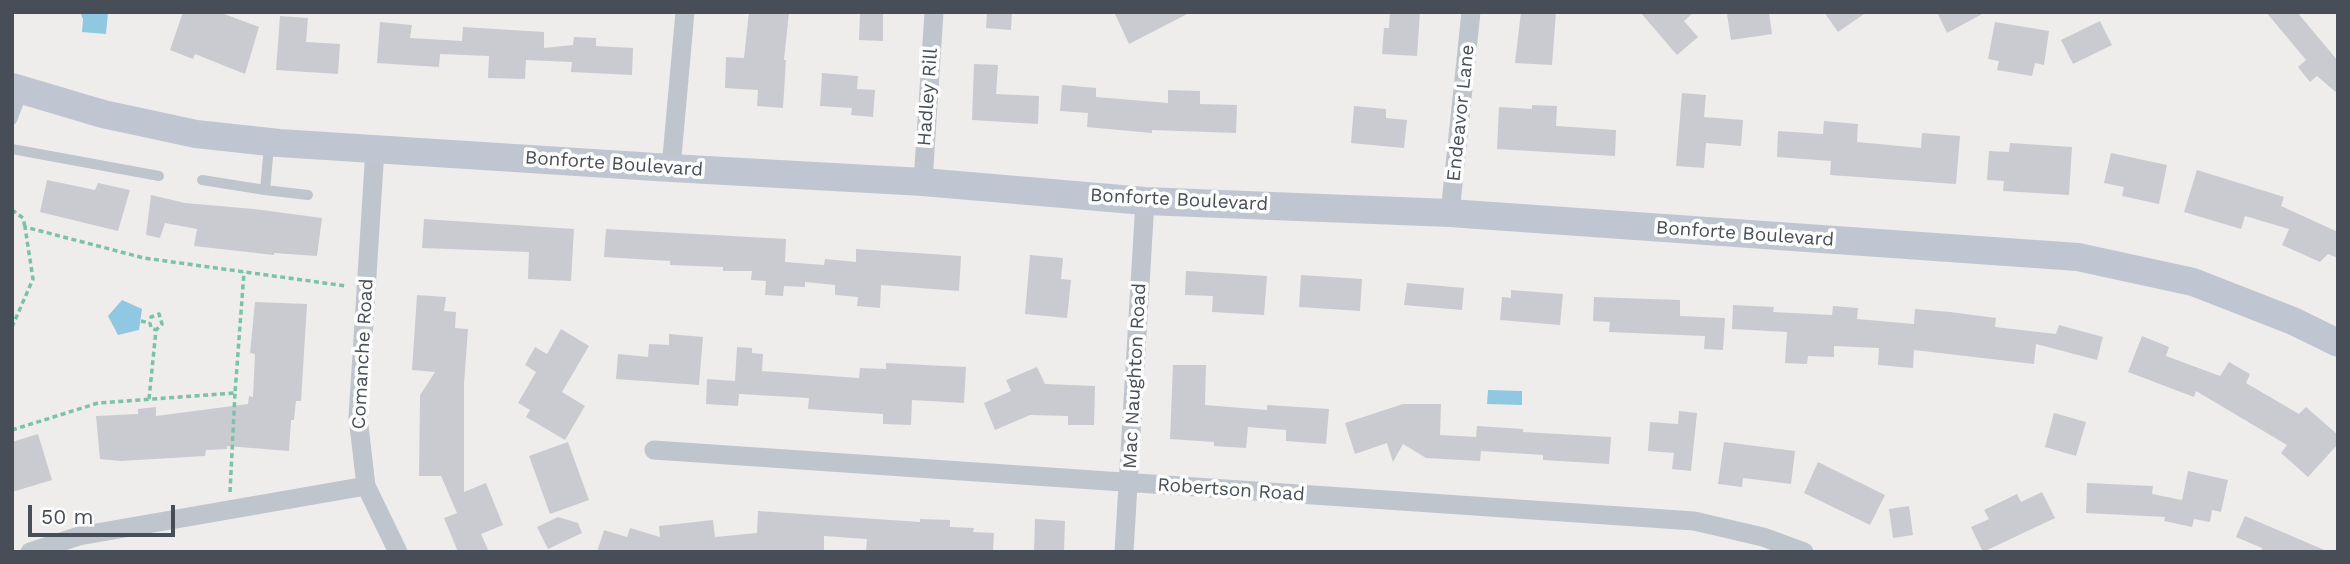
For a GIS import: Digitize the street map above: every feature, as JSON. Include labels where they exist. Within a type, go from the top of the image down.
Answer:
[{"type":"main road","name":"Bonforte Boulevard","points":[[18,89],[103,114],[196,134],[270,142],[923,182],[1145,201],[1450,213],[2078,257],[2193,282],[2293,321],[2338,343]]},
{"type":"street","points":[[670,168],[685,12]]},
{"type":"street","name":"Hadley Rill","points":[[923,182],[933,12]]},
{"type":"street","name":"Endeavor Lane","points":[[1450,213],[1471,12]]},
{"type":"street","name":"Comanche Road","points":[[375,149],[358,418],[366,486],[398,552]]},
{"type":"street","name":"Mac Naughton Road","points":[[1124,552],[1145,201]]},
{"type":"street","name":"Robertson Road","points":[[654,450],[1129,484],[1604,513],[1694,521],[1763,537],[1804,552]]},
{"type":"street","points":[[30,552],[79,536],[366,486]]},
{"type":"lane","points":[[12,120],[18,89]]},
{"type":"lane","points":[[265,190],[270,142]]},
{"type":"lane","points":[[12,149],[159,176]]},
{"type":"lane","points":[[202,180],[308,195]]},
{"type":"path","points":[[12,210],[23,218],[33,279],[12,327]]},
{"type":"path","points":[[25,227],[144,258],[366,289]]},
{"type":"path","points":[[232,510],[230,492],[244,272]]},
{"type":"path","points":[[149,400],[156,330],[162,324],[159,314],[151,317],[151,328],[156,330]]},
{"type":"path","points":[[141,321],[150,323]]},
{"type":"path","points":[[12,430],[98,404],[235,393]]},
{"type":"water","points":[[80,12],[108,12],[106,34],[82,32],[83,19]]},
{"type":"water","points":[[122,300],[142,309],[139,330],[118,335],[108,316]]},
{"type":"water","points":[[1488,390],[1522,391],[1522,405],[1487,404]]},
{"type":"building","points":[[183,12],[219,12],[259,27],[245,74],[195,54],[193,59],[170,50]]},
{"type":"building","points":[[749,12],[789,12],[783,108],[757,106],[758,90],[725,88],[726,57],[744,58]]},
{"type":"building","points":[[860,12],[883,12],[883,41],[859,40]]},
{"type":"building","points":[[987,12],[1012,12],[1011,30],[986,28]]},
{"type":"building","points":[[1114,12],[1191,12],[1129,44]]},
{"type":"building","points":[[1390,12],[1420,12],[1417,56],[1382,54],[1384,28],[1389,28]]},
{"type":"building","points":[[1521,12],[1556,12],[1552,65],[1515,63]]},
{"type":"building","points":[[1640,12],[1694,12],[1684,21],[1698,37],[1677,55]]},
{"type":"building","points":[[1769,12],[1772,34],[1731,40],[1727,14]]},
{"type":"building","points":[[1824,12],[1867,12],[1838,32]]},
{"type":"building","points":[[1937,12],[1986,12],[1947,33]]},
{"type":"building","points":[[2266,12],[2297,12],[2338,61],[2338,94],[2317,76],[2310,82],[2298,67],[2306,60]]},
{"type":"building","points":[[280,16],[308,18],[306,42],[340,44],[338,74],[276,70]]},
{"type":"building","points":[[2100,21],[2112,45],[2073,64],[2061,40]]},
{"type":"building","points":[[380,22],[412,25],[410,38],[462,41],[463,27],[544,32],[544,48],[573,45],[574,37],[596,38],[596,46],[633,48],[632,75],[571,72],[572,62],[526,60],[525,79],[488,78],[489,56],[440,54],[439,67],[377,63]]},
{"type":"building","points":[[1995,22],[2049,31],[2044,65],[2035,63],[2032,76],[1997,70],[1999,61],[1988,59]]},
{"type":"building","points":[[974,64],[998,65],[996,94],[1039,96],[1038,124],[972,120]]},
{"type":"building","points":[[822,73],[858,76],[857,89],[875,90],[873,117],[851,115],[852,108],[820,106]]},
{"type":"building","points":[[1062,85],[1096,88],[1096,97],[1168,103],[1168,90],[1200,91],[1200,104],[1237,105],[1236,133],[1152,130],[1152,133],[1087,127],[1088,113],[1060,111]]},
{"type":"building","points":[[1682,93],[1706,95],[1704,117],[1743,120],[1741,146],[1706,143],[1704,168],[1676,166]]},
{"type":"building","points":[[1532,105],[1557,106],[1556,126],[1616,130],[1615,156],[1497,149],[1499,107],[1532,109]]},
{"type":"building","points":[[1354,106],[1386,109],[1386,118],[1407,120],[1404,148],[1351,143]]},
{"type":"building","points":[[1824,121],[1858,124],[1857,142],[1921,148],[1922,133],[1960,136],[1956,184],[1830,175],[1831,161],[1777,157],[1778,131],[1823,134]]},
{"type":"building","points":[[2010,143],[2072,147],[2069,195],[2003,191],[2004,181],[1987,180],[1989,151],[2009,152]]},
{"type":"building","points":[[2111,153],[2167,165],[2159,204],[2122,196],[2124,187],[2104,183]]},
{"type":"building","points":[[2197,170],[2284,197],[2281,206],[2338,232],[2338,258],[2328,254],[2320,262],[2282,245],[2289,229],[2245,216],[2241,229],[2184,212]]},
{"type":"building","points":[[47,180],[95,190],[98,183],[130,190],[118,231],[40,212]]},
{"type":"building","points":[[151,195],[185,203],[322,218],[317,256],[274,255],[194,246],[197,229],[165,223],[160,238],[146,235]]},
{"type":"building","points":[[424,219],[574,229],[571,281],[528,279],[529,252],[422,248]]},
{"type":"building","points":[[606,229],[786,239],[785,262],[824,265],[825,259],[856,262],[856,249],[961,256],[959,291],[881,285],[880,308],[857,306],[858,297],[835,295],[835,285],[805,282],[805,287],[784,286],[783,296],[765,295],[766,281],[751,280],[752,271],[723,271],[723,267],[670,265],[670,261],[604,257]]},
{"type":"building","points":[[1030,255],[1063,258],[1061,279],[1071,280],[1067,318],[1025,314]]},
{"type":"building","points":[[1186,271],[1267,276],[1264,315],[1212,312],[1213,296],[1185,295]]},
{"type":"building","points":[[1301,275],[1362,279],[1360,311],[1299,307]]},
{"type":"building","points":[[1407,283],[1464,288],[1462,310],[1404,305]]},
{"type":"building","points":[[1511,290],[1563,294],[1560,325],[1500,320],[1502,297],[1511,298]]},
{"type":"building","points":[[417,295],[446,297],[444,311],[456,312],[455,328],[468,329],[464,384],[464,492],[486,483],[503,525],[481,534],[489,552],[458,552],[444,518],[457,513],[441,476],[419,476],[420,395],[435,372],[412,370]]},
{"type":"building","points":[[1594,297],[1680,300],[1680,316],[1725,318],[1723,350],[1704,349],[1705,336],[1609,332],[1610,322],[1593,321]]},
{"type":"building","points":[[255,302],[307,304],[301,401],[296,401],[294,420],[291,420],[289,451],[227,446],[227,449],[206,450],[205,456],[120,461],[100,459],[96,416],[138,414],[138,409],[156,407],[156,416],[248,404],[249,396],[253,397],[255,354],[250,353]]},
{"type":"building","points":[[1733,305],[1774,307],[1773,312],[1832,315],[1833,306],[1858,308],[1857,319],[1914,324],[1915,309],[1950,312],[1996,318],[1995,327],[2056,334],[2059,325],[2103,337],[2097,360],[2036,344],[2034,364],[1914,350],[1913,368],[1878,365],[1879,348],[1834,346],[1834,357],[1808,356],[1807,364],[1785,363],[1787,332],[1732,329]]},
{"type":"building","points":[[561,329],[589,346],[562,392],[585,406],[565,440],[526,417],[530,410],[518,403],[536,372],[525,365],[535,347],[547,354]]},
{"type":"building","points":[[669,334],[703,337],[699,385],[616,379],[618,354],[648,357],[649,344],[669,345]]},
{"type":"building","points":[[2142,336],[2169,347],[2166,356],[2220,376],[2229,362],[2250,374],[2246,383],[2299,414],[2306,407],[2338,435],[2338,444],[2308,477],[2281,453],[2287,445],[2196,391],[2194,397],[2128,372]]},
{"type":"building","points":[[737,347],[752,348],[752,353],[763,354],[762,371],[859,378],[860,368],[886,369],[886,363],[966,367],[964,403],[912,400],[911,425],[883,424],[883,414],[808,409],[809,398],[739,394],[738,406],[706,404],[707,379],[735,381]]},
{"type":"building","points":[[1173,365],[1206,365],[1205,405],[1267,410],[1267,405],[1329,409],[1326,444],[1286,441],[1286,430],[1248,427],[1246,448],[1214,446],[1214,442],[1170,439]]},
{"type":"building","points":[[1037,367],[1045,384],[1095,386],[1094,425],[1068,425],[1068,416],[1030,415],[995,430],[984,403],[1011,391],[1006,380]]},
{"type":"building","points":[[1403,404],[1441,404],[1440,435],[1476,437],[1477,426],[1523,429],[1523,432],[1611,437],[1609,464],[1543,460],[1543,455],[1481,451],[1480,461],[1426,458],[1403,444],[1393,462],[1387,443],[1355,454],[1345,423]]},
{"type":"building","points":[[1679,411],[1697,413],[1691,471],[1672,469],[1674,453],[1648,451],[1650,422],[1678,424]]},
{"type":"building","points":[[2054,413],[2086,422],[2076,456],[2045,447]]},
{"type":"building","points":[[38,434],[52,480],[12,492],[12,442]]},
{"type":"building","points":[[568,442],[589,500],[550,514],[529,456]]},
{"type":"building","points":[[1724,442],[1795,451],[1791,484],[1743,478],[1742,487],[1718,484]]},
{"type":"building","points":[[1818,462],[1885,495],[1870,525],[1804,493]]},
{"type":"building","points":[[2188,471],[2228,480],[2221,512],[2212,510],[2210,522],[2194,519],[2192,527],[2164,521],[2165,517],[2086,513],[2087,483],[2153,486],[2152,494],[2182,500]]},
{"type":"building","points":[[2042,492],[2055,518],[1983,552],[1971,527],[1989,519],[1984,510],[2017,494],[2021,502]]},
{"type":"building","points":[[1909,506],[1913,535],[1893,538],[1889,509]]},
{"type":"building","points":[[758,511],[920,522],[920,519],[950,520],[950,527],[974,528],[973,532],[994,533],[993,552],[866,550],[867,539],[824,536],[824,552],[597,552],[604,530],[627,537],[630,528],[660,537],[659,526],[713,520],[715,537],[757,533]]},
{"type":"building","points":[[2245,516],[2329,552],[2261,552],[2262,548],[2236,537]]},
{"type":"building","points":[[558,517],[578,523],[582,533],[548,549],[537,527]]},
{"type":"building","points":[[1035,519],[1065,521],[1064,552],[1034,552]]}]
